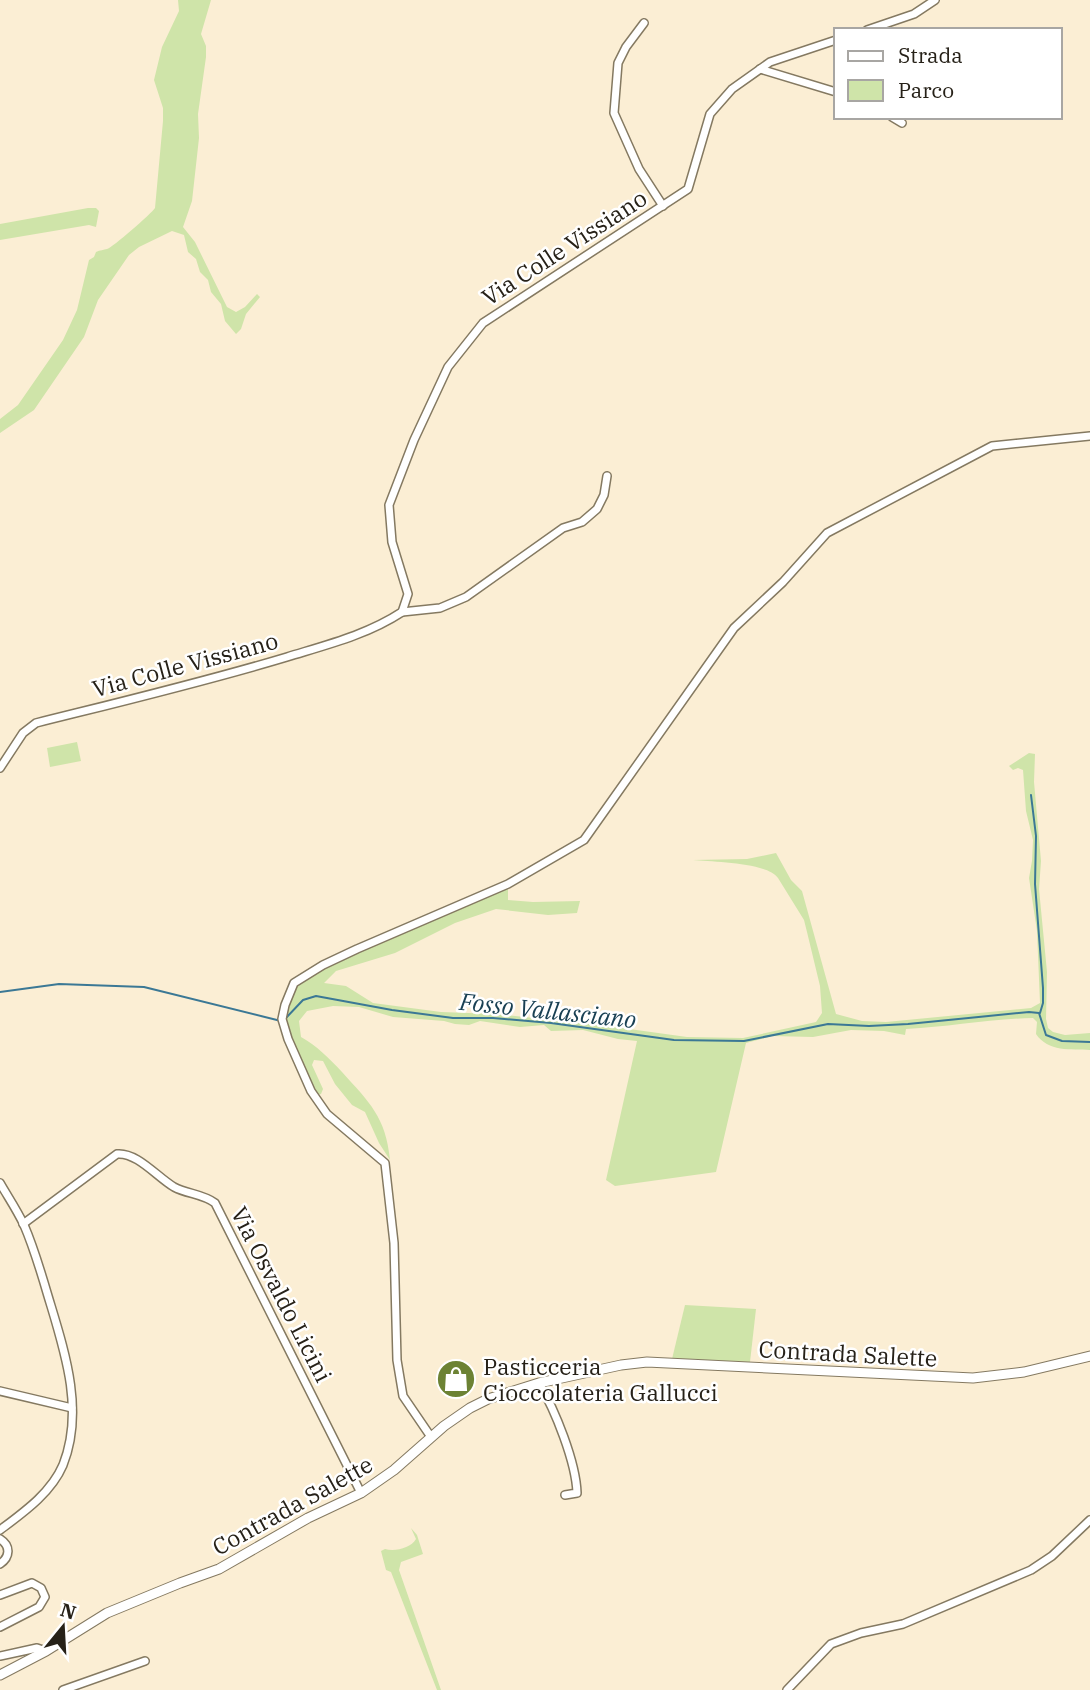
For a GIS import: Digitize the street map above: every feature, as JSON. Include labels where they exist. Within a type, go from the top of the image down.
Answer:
[{"type":"main road","name":"Contrada Salette","points":[[0,1675],[46,1651],[107,1613],[219,1569],[308,1518],[361,1493],[394,1470],[431,1437],[470,1408],[488,1399],[539,1383],[647,1362],[973,1378],[1024,1372],[1090,1356]]},
{"type":"street","points":[[873,28],[914,14],[935,0]]},
{"type":"street","points":[[644,23],[618,63],[614,113],[639,169],[663,206]]},
{"type":"street","name":"Via Colle Vissiano","points":[[0,768],[23,733],[37,723],[261,665],[346,639],[388,622],[402,612],[408,594],[391,542],[389,505],[414,440],[448,367],[483,323],[688,189],[710,114],[732,89],[771,62],[834,41]]},
{"type":"street","points":[[760,69],[834,91]]},
{"type":"street","points":[[895,119],[902,123]]},
{"type":"street","points":[[431,1437],[403,1396],[397,1360],[394,1243],[384,1163],[317,1103],[288,1040],[283,1021],[285,1006],[295,983],[323,965],[502,887],[584,840],[733,628],[783,582],[827,533],[992,446],[1090,436]]},
{"type":"street","points":[[402,612],[440,608],[466,597],[563,528],[582,522],[597,509],[604,495],[607,477]]},
{"type":"street","name":"Via Osvaldo Licini","points":[[23,1224],[117,1154],[131,1157],[173,1186],[215,1203],[361,1493]]},
{"type":"street","points":[[0,1183],[23,1224],[35,1253],[64,1346],[72,1408],[69,1444],[63,1465],[55,1479],[45,1493],[0,1530]]},
{"type":"street","points":[[539,1383],[551,1402],[576,1476],[578,1493],[565,1495]]},
{"type":"street","points":[[0,1391],[72,1408]]},
{"type":"street","points":[[787,1690],[831,1644],[861,1633],[903,1624],[1031,1570],[1052,1556],[1090,1520]]},
{"type":"street","points":[[0,1539],[6,1544],[8,1553],[5,1561],[0,1564]]},
{"type":"street","points":[[0,1595],[32,1583],[41,1588],[45,1597],[39,1607],[0,1627]]},
{"type":"street","points":[[0,1656],[37,1648],[46,1651]]},
{"type":"street","points":[[63,1690],[145,1661]]},
{"type":"green space","points":[[178,0],[211,0],[201,34],[206,46],[206,57],[198,114],[199,138],[192,201],[183,227],[195,242],[227,307],[236,312],[257,294],[260,297],[246,314],[241,329],[236,334],[225,321],[221,304],[211,292],[208,280],[200,272],[196,259],[188,252],[184,235],[172,231],[139,247],[129,255],[98,300],[84,337],[34,410],[0,433],[0,419],[18,405],[63,340],[77,310],[89,260],[96,252],[116,243],[155,208],[163,108],[154,80],[162,47],[179,11]]},
{"type":"green space","points":[[96,208],[99,211],[96,227],[89,225],[0,240],[0,224]]},
{"type":"green space","points":[[77,742],[81,761],[50,767],[47,748]]},
{"type":"green space","points":[[1029,753],[1035,754],[1034,782],[1041,861],[1039,889],[1047,972],[1046,1019],[1048,1028],[1053,1032],[1065,1035],[1090,1033],[1090,1050],[1060,1048],[1047,1044],[1036,1034],[1037,1022],[1033,1018],[906,1029],[905,1035],[851,1030],[813,1037],[772,1036],[746,1043],[716,1172],[615,1186],[606,1180],[637,1041],[583,1030],[551,1031],[544,1025],[520,1027],[480,1021],[469,1025],[393,1017],[359,1007],[333,1006],[307,1011],[299,1021],[301,1037],[328,1057],[375,1111],[385,1132],[390,1160],[365,1112],[352,1105],[335,1084],[323,1061],[314,1060],[312,1065],[323,1089],[321,1094],[315,1095],[294,1050],[285,1012],[297,983],[352,954],[495,892],[508,889],[508,900],[580,901],[577,913],[548,915],[496,909],[455,923],[395,953],[336,971],[324,983],[346,986],[373,1003],[441,1012],[495,1014],[593,1024],[687,1037],[743,1038],[816,1022],[822,1013],[820,986],[804,920],[778,878],[772,873],[751,866],[693,860],[747,859],[776,853],[791,880],[802,891],[836,1014],[862,1021],[886,1022],[1031,1008],[1040,1003],[1037,931],[1029,878],[1033,840],[1026,811],[1023,770],[1013,770],[1009,766]]},
{"type":"green space","points":[[685,1305],[756,1309],[750,1362],[672,1359]]},
{"type":"green space","points":[[411,1528],[417,1535],[423,1554],[401,1562],[399,1570],[441,1690],[437,1690],[391,1572],[386,1570],[381,1551],[398,1550],[410,1545],[416,1539]]},
{"type":"waterway","points":[[1031,795],[1036,836],[1035,884],[1043,988],[1040,1013]]},
{"type":"waterway","name":"Fosso Vallasciano","points":[[0,992],[59,984],[144,987],[281,1021]]},
{"type":"waterway","name":"Fosso Vallasciano","points":[[285,1019],[303,1000],[316,996],[453,1018],[551,1023],[674,1040],[744,1041],[828,1024],[908,1024],[1029,1012],[1039,1013],[1046,1035],[1062,1041],[1090,1042]]},
{"type":"place","name":"Pasticceria Cioccolateria Gallucci","points":[[456,1379]]}]
